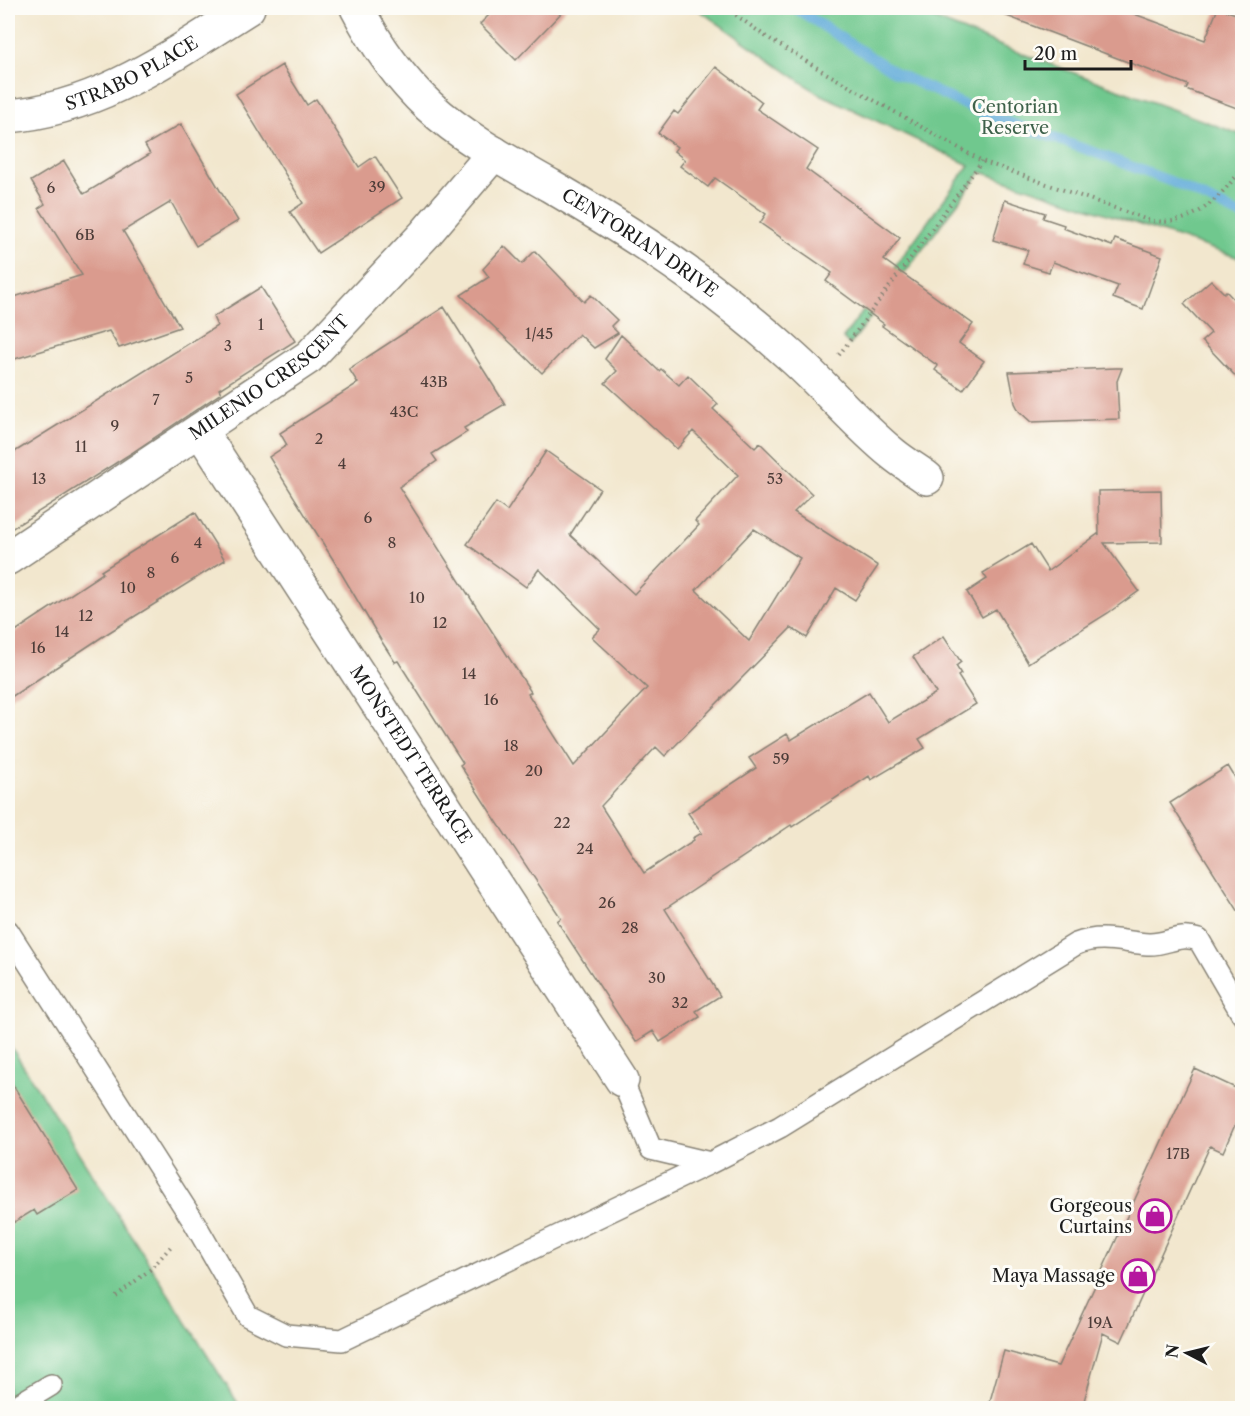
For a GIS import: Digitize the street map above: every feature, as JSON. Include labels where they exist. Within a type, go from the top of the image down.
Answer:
[{"type":"street","name":"STRABO PLACE","points":[[8,116],[33,114],[64,106],[115,88],[248,8]]},
{"type":"street","name":"CENTORIAN DRIVE","points":[[357,8],[406,82],[439,113],[494,153],[568,196],[689,274],[790,355],[877,440],[927,478]]},
{"type":"street","name":"MILENIO CRESCENT","points":[[8,558],[309,357],[432,226],[494,153]]},
{"type":"street","name":"MONSTEDT TERRACE","points":[[200,430],[622,1080]]},
{"type":"lane","points":[[8,931],[194,1222],[248,1316],[286,1335],[342,1340],[780,1127],[1067,950],[1090,939],[1131,940],[1149,944],[1174,938],[1189,937],[1199,940],[1242,1014]]},
{"type":"lane","points":[[622,1080],[651,1149],[710,1163]]},
{"type":"lane","points":[[13,1408],[51,1385]]},
{"type":"path","points":[[726,8],[765,36],[824,72],[982,161],[1148,220],[1168,222],[1185,219],[1205,208],[1242,170]]},
{"type":"path","points":[[819,382],[982,161]]},
{"type":"path","points":[[116,1296],[151,1269],[194,1222]]},
{"type":"green space","name":"Centorian Reserve","points":[[696,8],[907,8],[1004,47],[1242,135],[1242,259],[981,172],[850,345],[843,338],[969,165],[816,92]]},
{"type":"green space","points":[[8,1042],[241,1408],[8,1408]]},
{"type":"building","points":[[496,8],[566,8],[516,60],[480,24]]},
{"type":"building","points":[[991,8],[1118,8],[1205,40],[1218,8],[1242,16],[1242,110],[1186,89],[1188,85],[991,10]]},
{"type":"building","points":[[282,65],[307,105],[316,99],[359,167],[375,156],[402,198],[318,253],[290,212],[303,203],[236,94]]},
{"type":"building","points":[[716,67],[762,102],[757,109],[818,150],[806,169],[900,238],[884,260],[973,324],[959,343],[984,361],[963,390],[935,370],[938,366],[882,326],[884,324],[826,281],[832,273],[760,223],[766,214],[715,178],[708,187],[680,166],[685,160],[674,151],[677,147],[658,133],[674,111],[678,114]]},
{"type":"building","points":[[181,124],[238,221],[196,246],[171,202],[123,231],[180,327],[119,348],[109,331],[8,361],[8,299],[82,275],[39,208],[45,204],[31,181],[64,161],[84,194],[150,154],[145,145]]},
{"type":"building","points":[[1005,200],[1045,213],[1043,218],[1064,225],[1063,228],[1112,246],[1115,239],[1162,256],[1143,309],[1113,298],[1118,286],[1053,262],[1049,272],[1023,264],[1028,250],[993,240]]},
{"type":"building","points":[[504,246],[522,264],[535,251],[584,302],[591,295],[617,320],[611,326],[618,333],[594,348],[579,334],[542,373],[461,295],[489,277],[483,269]]},
{"type":"building","points":[[1211,280],[1224,293],[1226,291],[1240,306],[1242,304],[1242,383],[1202,341],[1211,333],[1184,304]]},
{"type":"building","points":[[261,287],[295,341],[219,389],[221,393],[130,454],[8,531],[8,456],[217,326],[213,317]]},
{"type":"building","points":[[444,307],[505,404],[464,428],[467,432],[432,454],[437,461],[399,487],[531,692],[528,694],[574,766],[647,688],[592,637],[600,629],[539,569],[526,587],[467,544],[496,503],[507,511],[546,451],[600,489],[570,535],[634,594],[699,525],[695,521],[738,475],[693,431],[677,449],[605,383],[617,371],[605,359],[621,335],[659,371],[661,369],[679,385],[688,375],[718,404],[713,409],[755,448],[760,443],[812,494],[794,512],[878,566],[855,600],[836,588],[807,638],[791,628],[665,756],[656,747],[601,806],[644,873],[702,833],[688,813],[756,768],[749,758],[787,734],[791,740],[869,692],[888,722],[936,693],[913,657],[944,636],[961,662],[956,666],[961,674],[958,676],[976,704],[919,739],[925,748],[871,780],[869,776],[665,909],[720,996],[696,1011],[700,1017],[660,1042],[653,1031],[636,1042],[557,921],[561,918],[460,765],[463,763],[398,661],[395,662],[382,642],[269,457],[287,445],[280,433],[358,383],[349,369]],"holes":[[[754,529],[800,558],[749,641],[696,590]]]},
{"type":"building","points":[[1122,368],[1117,381],[1119,419],[1031,422],[1019,411],[1015,403],[1009,372]]},
{"type":"building","points":[[1161,490],[1162,542],[1104,543],[1139,591],[1108,613],[1028,663],[996,609],[982,617],[967,592],[987,579],[983,573],[1031,544],[1048,571],[1098,534],[1099,536],[1098,491]]},
{"type":"building","points":[[195,512],[225,560],[8,699],[8,636],[103,573],[101,571]]},
{"type":"building","points":[[1228,766],[1242,789],[1242,917],[1170,803]]},
{"type":"building","points":[[1195,1069],[1242,1091],[1242,1109],[1223,1152],[1210,1146],[1121,1342],[1103,1333],[1082,1408],[988,1408],[1004,1351],[1058,1366]]},
{"type":"building","points":[[8,1077],[78,1190],[37,1215],[34,1210],[8,1226]]},
{"type":"waterway","points":[[795,8],[896,73],[980,112],[1172,182],[1242,216]]},
{"type":"place","name":"Gorgeous Curtains","points":[[1155,1216]]},
{"type":"place","name":"Maya Massage","points":[[1138,1276]]}]
